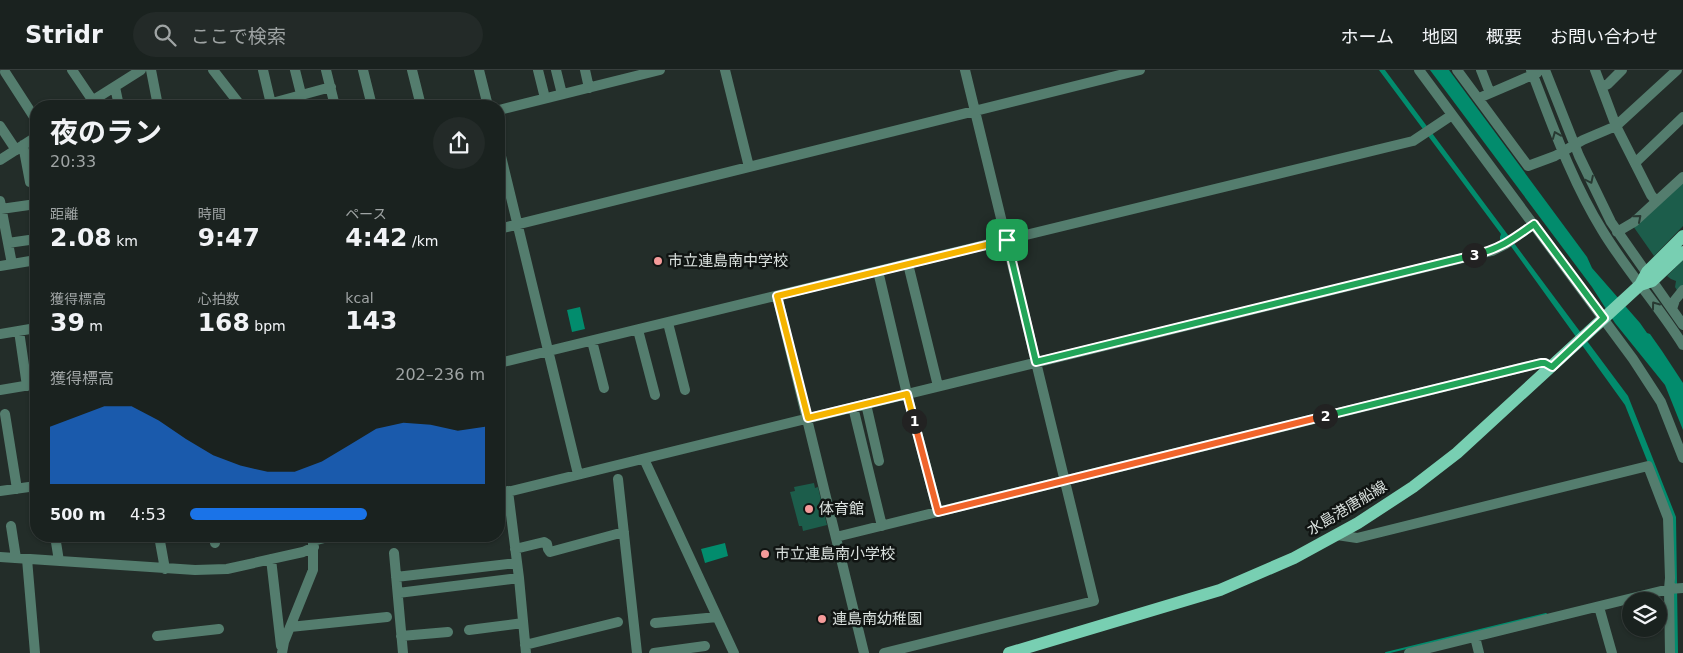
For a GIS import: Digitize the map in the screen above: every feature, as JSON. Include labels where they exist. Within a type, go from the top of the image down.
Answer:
[{"type":"main road","name":"水島港唐船線","points":[[1009,653],[1220,590],[1294,558],[1386,506],[1457,453],[1552,367],[1646,279],[1683,236]]},
{"type":"main road","name":"水島港唐船線","points":[[1646,279],[1683,252]]},
{"type":"street","points":[[72,70],[86,100]]},
{"type":"street","points":[[94,100],[141,70]]},
{"type":"street","points":[[150,70],[157,100]]},
{"type":"street","points":[[212,70],[236,100]]},
{"type":"street","points":[[263,70],[266,100]]},
{"type":"street","points":[[295,70],[302,100]]},
{"type":"street","points":[[326,70],[334,100]]},
{"type":"street","points":[[363,70],[370,100]]},
{"type":"street","points":[[412,70],[420,100]]},
{"type":"street","points":[[479,70],[486,100]]},
{"type":"street","points":[[538,70],[546,98]]},
{"type":"street","points":[[556,70],[562,94]]},
{"type":"street","points":[[585,70],[589,88]]},
{"type":"street","points":[[505,108],[589,88],[634,73],[660,70]]},
{"type":"street","points":[[725,70],[749,167]]},
{"type":"street","points":[[884,653],[1094,601],[965,70]]},
{"type":"street","points":[[505,227],[1140,70]]},
{"type":"street","points":[[1419,70],[1534,224],[1606,316],[1661,402],[1683,458]]},
{"type":"street","points":[[1457,70],[1528,166],[1555,156],[1583,140],[1616,126],[1677,70]]},
{"type":"street","points":[[1481,70],[1490,93]]},
{"type":"street","points":[[1479,98],[1532,73],[1545,70],[1588,175],[1617,232],[1683,345]]},
{"type":"street","points":[[1595,70],[1616,126],[1651,195],[1656,201]]},
{"type":"street","points":[[1602,87],[1608,84],[1622,70]]},
{"type":"street","points":[[5,73],[30,111]]},
{"type":"street","points":[[1532,73],[1576,182],[1601,229],[1672,309],[1683,325]]},
{"type":"street","points":[[115,86],[118,100]]},
{"type":"street","points":[[284,100],[331,87]]},
{"type":"street","points":[[505,362],[1413,141],[1452,115]]},
{"type":"street","points":[[1635,163],[1683,116]]},
{"type":"street","points":[[0,126],[20,148],[30,182]]},
{"type":"street","points":[[0,160],[30,141]]},
{"type":"street","points":[[505,172],[578,474]]},
{"type":"street","points":[[1617,232],[1634,222],[1683,177]]},
{"type":"street","points":[[12,264],[1,205],[30,204]]},
{"type":"street","points":[[505,492],[1492,251],[1509,242],[1534,224]]},
{"type":"street","points":[[8,243],[30,240]]},
{"type":"street","points":[[0,266],[30,261]]},
{"type":"street","points":[[908,264],[938,386]]},
{"type":"street","points":[[878,271],[907,394],[938,512]]},
{"type":"street","points":[[1672,309],[1675,300],[1683,290]]},
{"type":"street","points":[[777,296],[864,653]]},
{"type":"street","points":[[668,322],[685,390]]},
{"type":"street","points":[[0,332],[30,329]]},
{"type":"street","points":[[638,330],[655,395]]},
{"type":"street","points":[[19,331],[30,377]]},
{"type":"street","points":[[592,341],[604,388]]},
{"type":"street","points":[[836,537],[1541,363],[1552,367]]},
{"type":"street","points":[[0,390],[30,385]]},
{"type":"street","points":[[866,404],[879,461]]},
{"type":"street","points":[[853,407],[882,526]]},
{"type":"street","points":[[5,414],[17,489]]},
{"type":"street","points":[[644,458],[734,653]]},
{"type":"street","points":[[1337,535],[1358,538],[1648,466],[1668,518],[1673,587],[1670,653]]},
{"type":"street","points":[[618,479],[637,653]]},
{"type":"street","points":[[0,492],[30,487]]},
{"type":"street","points":[[505,502],[515,549],[526,649],[618,622]]},
{"type":"street","points":[[11,526],[16,558]]},
{"type":"street","points":[[515,549],[544,542],[547,544],[550,552],[624,532]]},
{"type":"street","points":[[56,542],[59,561]]},
{"type":"street","points":[[160,542],[165,569]]},
{"type":"street","points":[[0,557],[165,569],[227,569],[303,552],[312,542]]},
{"type":"street","points":[[282,652],[313,570],[313,542]]},
{"type":"street","points":[[394,552],[403,653]]},
{"type":"street","points":[[27,559],[36,653]]},
{"type":"street","points":[[271,559],[282,652]]},
{"type":"street","points":[[396,577],[517,563]]},
{"type":"street","points":[[398,593],[519,578]]},
{"type":"street","points":[[1409,653],[1426,651],[1673,587]]},
{"type":"street","points":[[1599,607],[1612,653]]},
{"type":"street","points":[[290,627],[387,617]]},
{"type":"street","points":[[655,623],[717,617]]},
{"type":"street","points":[[469,630],[523,623]]},
{"type":"street","points":[[157,636],[219,630]]},
{"type":"street","points":[[401,636],[448,632]]},
{"type":"street","points":[[1475,637],[1479,653]]},
{"type":"street","points":[[654,653],[705,646]]},
{"type":"shaded area","points":[[1379,70],[1385,70],[1628,396],[1676,517],[1678,653],[1673,653],[1672,530],[1625,405],[1510,245],[1500,242],[1501,234]]},
{"type":"shaded area","points":[[1430,70],[1449,70],[1587,257],[1592,268],[1647,333],[1650,334],[1662,351],[1683,383],[1683,430],[1665,385],[1615,323],[1592,287]]},
{"type":"shaded area","points":[[1683,182],[1683,226],[1654,256],[1633,226]]},
{"type":"shaded area","points":[[1683,260],[1683,287],[1678,292],[1675,287],[1676,281],[1667,276]]},
{"type":"shaded area","points":[[580,307],[585,329],[572,332],[567,310]]},
{"type":"shaded area","name":"体育館","points":[[814,483],[815,488],[818,487],[827,525],[803,531],[802,526],[799,526],[790,492],[795,491],[794,487]]},
{"type":"shaded area","points":[[725,543],[728,556],[705,563],[701,549]]},
{"type":"waterway","points":[[1386,653],[1546,614]]},
{"type":"place","name":"市立連島南中学校","points":[[658,261]]},
{"type":"place","name":"体育館","points":[[809,509]]},
{"type":"place","name":"市立連島南小学校","points":[[765,554]]},
{"type":"place","name":"連島南幼稚園","points":[[822,619]]},
{"type":"route","points":[[1534,224],[1604,318],[1552,367],[1541,363],[938,512],[907,394],[808,418],[777,296],[1007,240],[1036,362],[1492,251],[1506,244],[1534,224]]}]
